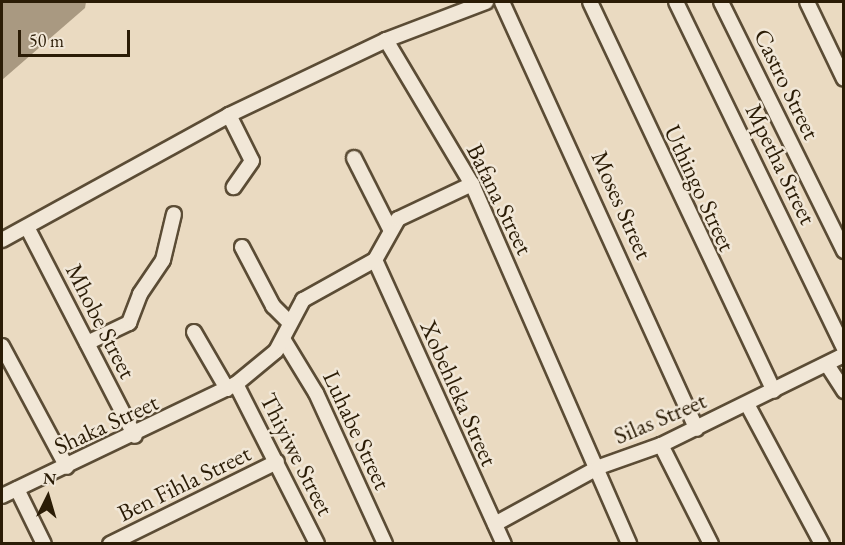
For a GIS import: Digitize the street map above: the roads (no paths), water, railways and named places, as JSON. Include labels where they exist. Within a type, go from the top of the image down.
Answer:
[{"type":"street","points":[[2,240],[229,115],[386,40],[486,2]]},
{"type":"street","name":"Moses Street","points":[[502,2],[697,429]]},
{"type":"street","name":"Uthingo Street","points":[[590,2],[774,391]]},
{"type":"street","name":"Mpetha Street","points":[[676,2],[843,348]]},
{"type":"street","name":"Castro Street","points":[[721,2],[843,251]]},
{"type":"street","points":[[807,2],[843,79]]},
{"type":"street","name":"Bafana Street","points":[[386,40],[472,184],[599,467],[629,543]]},
{"type":"street","points":[[229,115],[252,161],[234,187]]},
{"type":"street","points":[[354,158],[390,229]]},
{"type":"street","points":[[375,260],[390,229],[409,211],[472,184]]},
{"type":"street","points":[[87,343],[129,323],[140,294],[163,260],[174,214]]},
{"type":"street","name":"Mhobe Street","points":[[27,227],[135,436]]},
{"type":"street","points":[[243,247],[273,306],[289,322]]},
{"type":"street","name":"Shaka Street","points":[[6,492],[135,436],[232,387],[283,339],[289,322],[316,290],[375,260]]},
{"type":"street","name":"Xobehleka Street","points":[[375,260],[504,543]]},
{"type":"street","points":[[194,332],[232,387]]},
{"type":"street","name":"Luhabe Street","points":[[283,339],[316,393],[385,543]]},
{"type":"street","points":[[2,346],[67,467]]},
{"type":"street","name":"Silas Street","points":[[495,524],[599,467],[661,445],[697,429],[828,366],[843,355]]},
{"type":"street","points":[[828,366],[843,391]]},
{"type":"street","name":"Thiyiwe Street","points":[[232,387],[277,462],[317,543]]},
{"type":"street","points":[[747,404],[822,543]]},
{"type":"street","points":[[661,445],[711,543]]},
{"type":"street","name":"Ben Fihla Street","points":[[111,543],[277,462]]},
{"type":"street","points":[[6,492],[44,543]]}]
